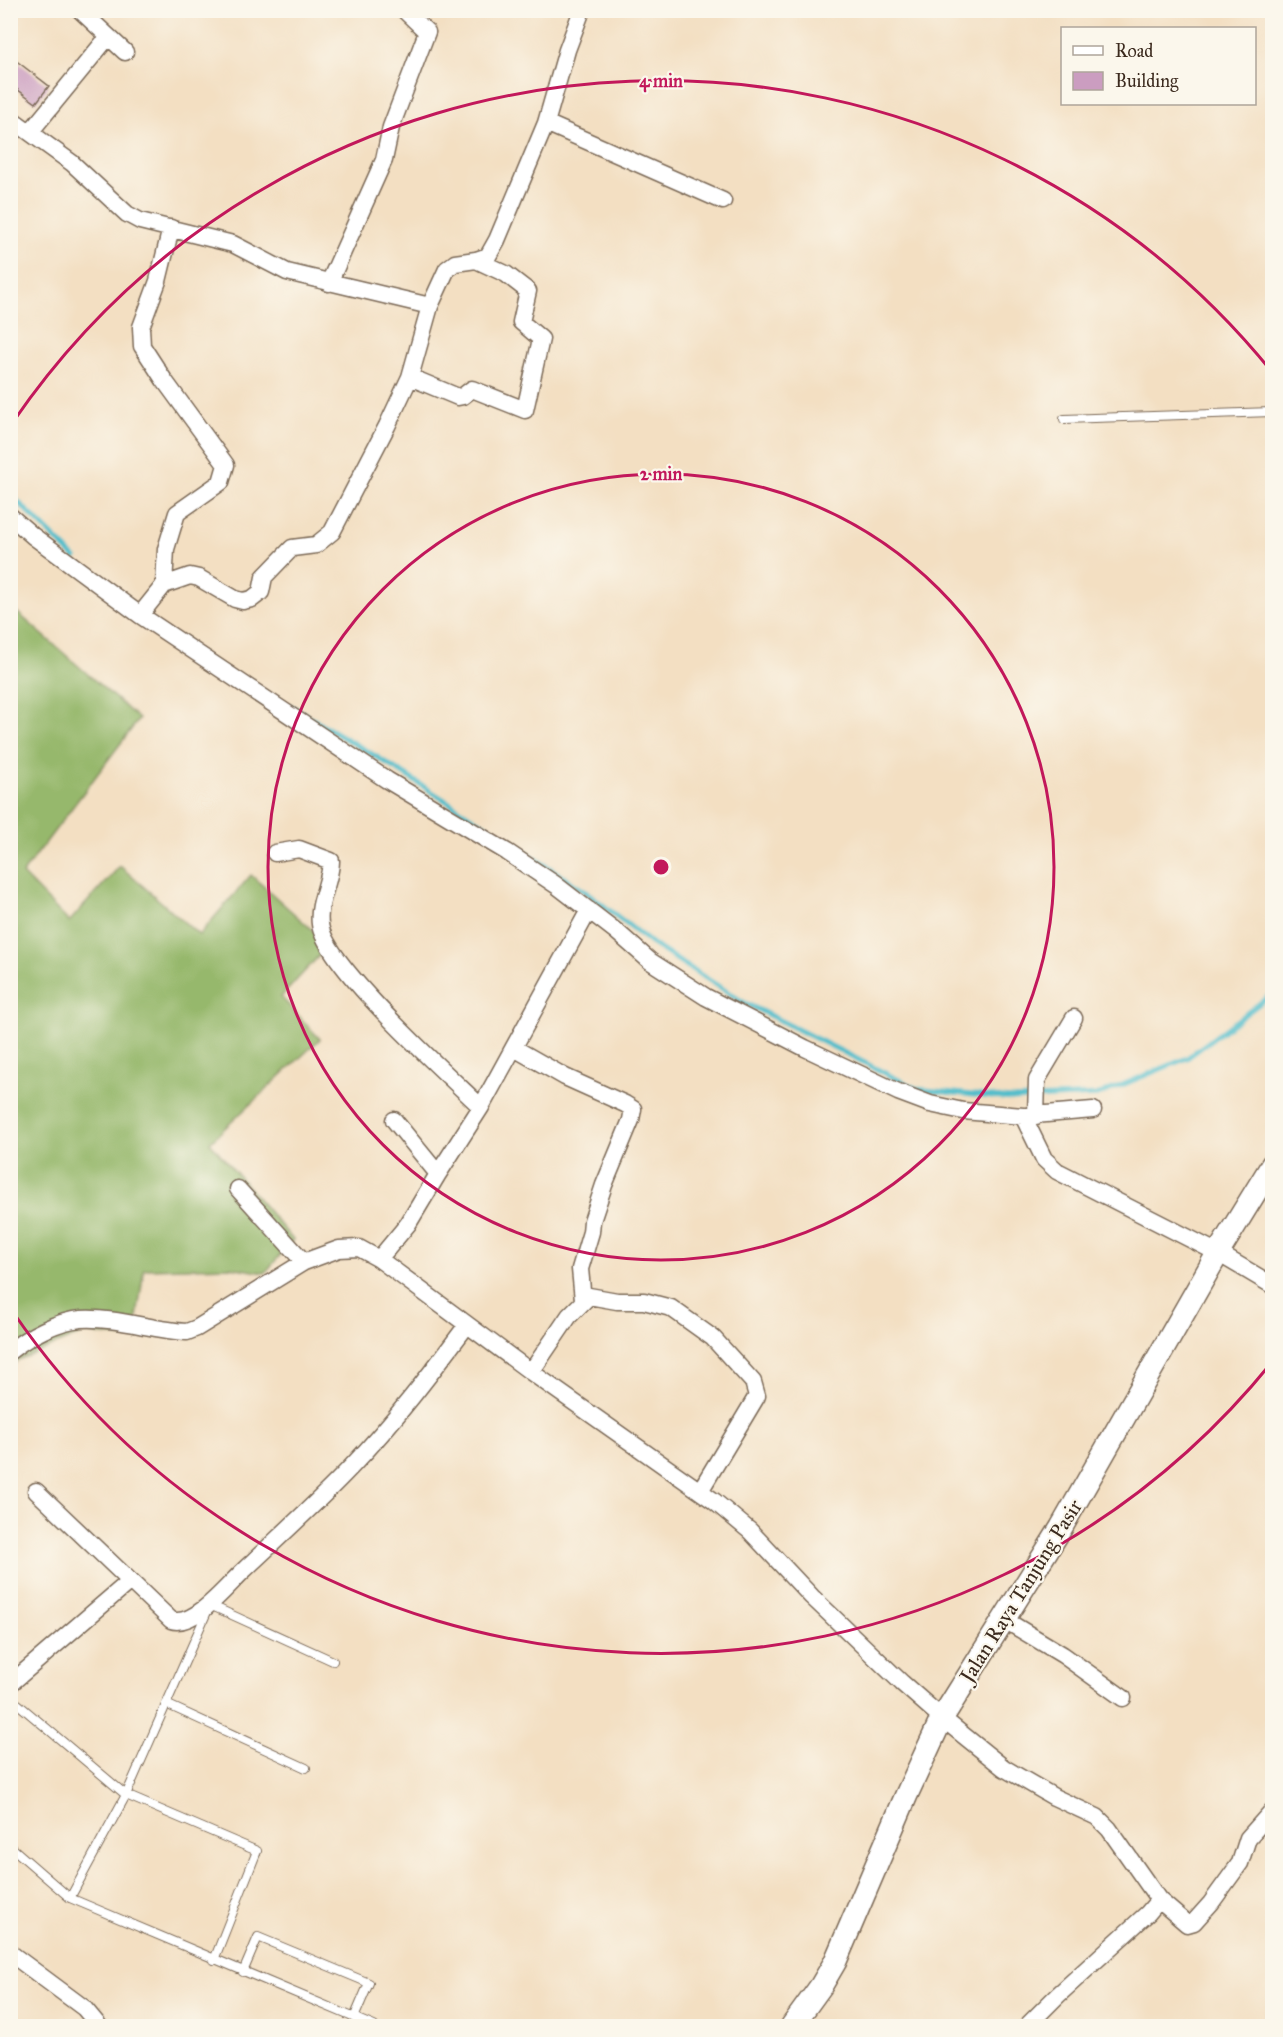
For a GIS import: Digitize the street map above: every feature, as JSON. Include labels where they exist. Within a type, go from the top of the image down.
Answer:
[{"type":"street","points":[[80,10],[125,52]]},
{"type":"street","points":[[329,283],[384,160],[391,127],[427,32],[404,10]]},
{"type":"street","points":[[164,585],[193,576],[235,599],[247,601],[259,594],[264,577],[292,549],[312,547],[322,542],[332,532],[410,377],[430,306],[447,269],[455,263],[488,256],[497,240],[546,123],[567,50],[582,10]]},
{"type":"street","points":[[31,131],[108,37]]},
{"type":"street","points":[[10,118],[31,131],[93,181],[127,214],[140,221],[232,244],[287,272],[430,306]]},
{"type":"street","points":[[546,123],[723,201]]},
{"type":"street","points":[[145,610],[164,585],[166,549],[177,513],[221,482],[226,465],[142,346],[141,327],[158,280],[171,228]]},
{"type":"street","points":[[410,377],[459,397],[470,390],[475,390],[525,410],[541,339],[521,322],[528,291],[506,273],[476,260]]},
{"type":"street","points":[[10,516],[33,536],[145,610],[387,780],[507,852],[556,885],[650,961],[706,997],[888,1088],[930,1104],[963,1112],[1032,1115],[1093,1110]]},
{"type":"street","points":[[275,853],[299,849],[331,861],[319,922],[326,944],[403,1031],[481,1107]]},
{"type":"street","points":[[379,1259],[408,1224],[481,1107],[589,910]]},
{"type":"street","points":[[1074,1018],[1037,1080],[1035,1089],[1032,1115],[1044,1159],[1057,1171],[1218,1253],[1272,1285]]},
{"type":"street","points":[[514,1048],[565,1077],[633,1109],[631,1120],[592,1221],[580,1269],[583,1300]]},
{"type":"street","points":[[394,1120],[438,1174]]},
{"type":"street","name":"Jalan Raya Tanjung Pasir","points":[[792,2026],[835,1962],[942,1718],[1072,1509],[1218,1253],[1272,1165]]},
{"type":"street","points":[[238,1189],[304,1262]]},
{"type":"street","points":[[10,1351],[54,1326],[82,1319],[187,1332],[304,1262],[339,1249],[359,1248],[379,1259],[531,1372],[700,1491],[750,1531],[812,1597],[942,1718],[1004,1768],[1054,1797],[1097,1817],[1109,1829],[1162,1902],[1187,1924],[1194,1922],[1211,1903],[1240,1863],[1248,1838],[1272,1811]]},
{"type":"street","points":[[531,1372],[569,1316],[583,1300],[594,1295],[617,1301],[644,1301],[671,1308],[713,1338],[753,1382],[757,1396],[700,1491]]},
{"type":"street","points":[[36,1491],[175,1621],[185,1620],[210,1605],[241,1572],[306,1514],[354,1464],[415,1393],[467,1325]]},
{"type":"street","points":[[10,1684],[130,1581]]},
{"type":"street","points":[[1005,1620],[1064,1655],[1123,1698]]},
{"type":"street","points":[[1027,2026],[1058,1995],[1162,1902]]},
{"type":"street","points":[[10,1953],[84,2008],[99,2026]]},
{"type":"lane","points":[[1065,420],[1272,412]]},
{"type":"lane","points":[[70,1898],[126,1795],[210,1605],[333,1661]]},
{"type":"lane","points":[[18,1704],[126,1795],[257,1851],[214,1960]]},
{"type":"lane","points":[[166,1704],[306,1768]]},
{"type":"lane","points":[[10,1846],[70,1898],[374,2026]]},
{"type":"lane","points":[[243,1972],[258,1937],[369,1983],[354,2018]]},
{"type":"green space","points":[[11,607],[139,719],[22,874],[69,922],[120,866],[199,935],[251,875],[329,945],[281,997],[320,1039],[210,1142],[293,1240],[265,1273],[230,1267],[144,1269],[134,1338],[84,1333],[18,1360],[11,1367]]},
{"type":"building","points":[[10,56],[49,86],[36,103],[10,84]]},
{"type":"waterway","points":[[10,494],[75,558]]},
{"type":"waterway","points":[[290,706],[377,757],[489,828],[589,894],[652,944],[745,1003],[917,1089],[1011,1099],[1098,1095],[1187,1058],[1272,994]]}]
